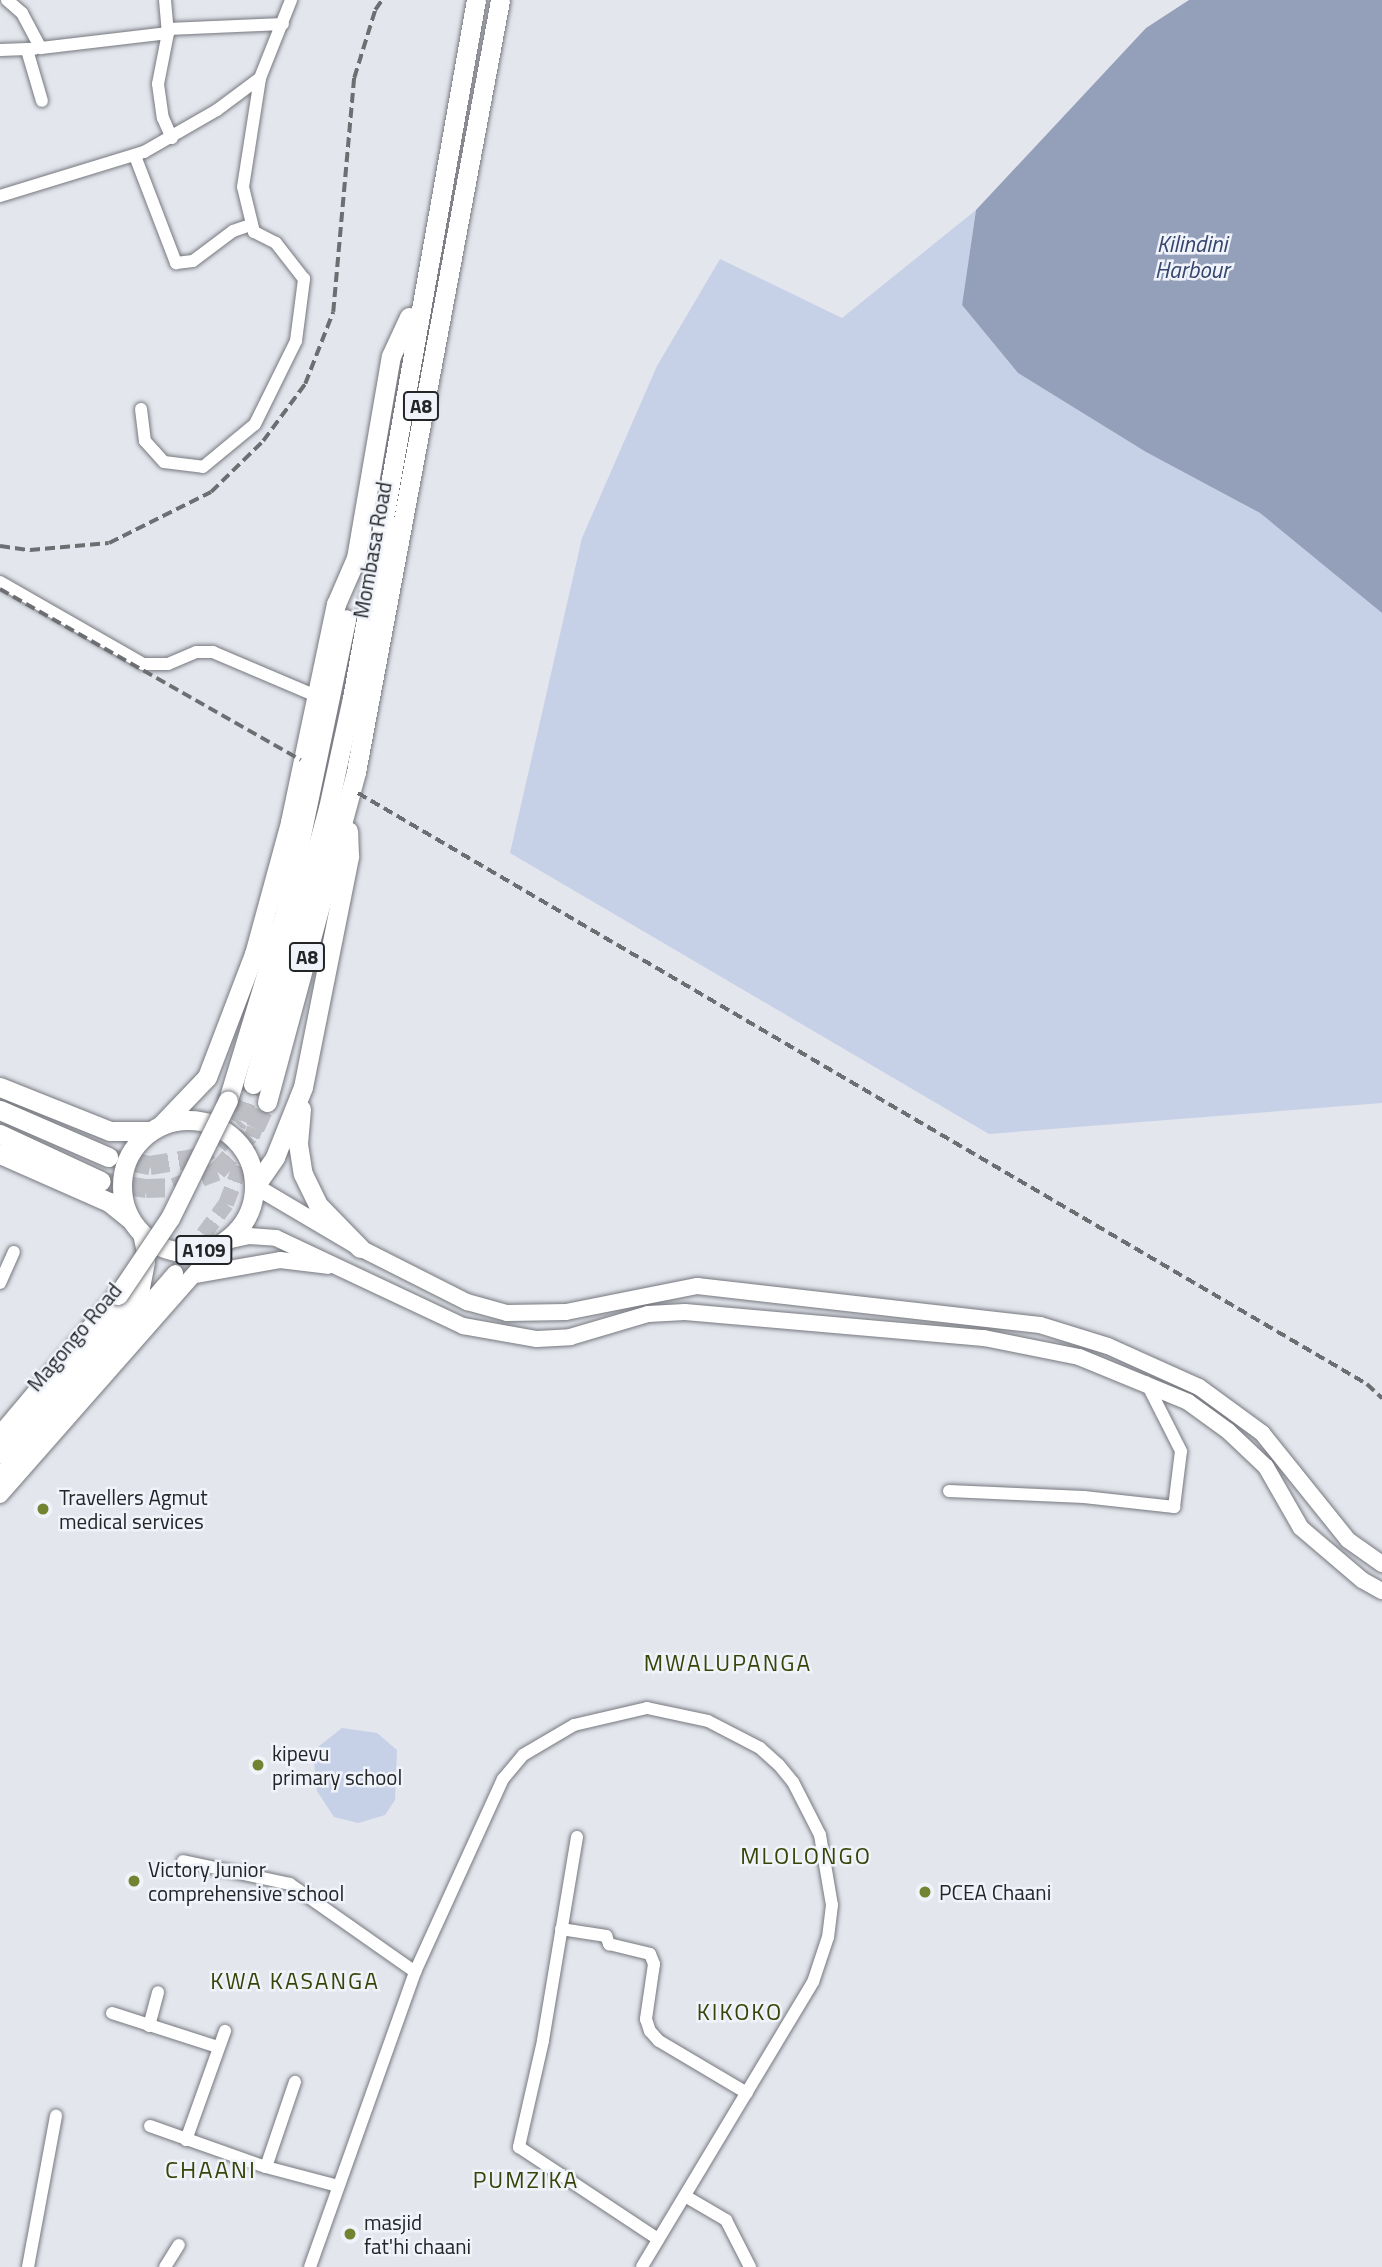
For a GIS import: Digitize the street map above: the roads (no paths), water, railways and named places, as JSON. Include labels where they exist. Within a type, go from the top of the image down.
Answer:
[{"type":"highway","name":"Mombasa Road","points":[[253,1084],[328,808],[352,698],[420,294],[476,0]]},
{"type":"highway","name":"Mombasa Road","points":[[267,1102],[347,812],[500,0]]},
{"type":"highway","points":[[0,1435],[118,1295],[170,1219],[228,1100],[285,912],[307,822],[391,356],[420,294]]},
{"type":"highway","points":[[137,1227],[122,1193],[123,1173],[132,1150],[207,1077],[236,1006],[280,862],[336,604],[356,558]]},
{"type":"highway","points":[[347,812],[349,856],[303,1087],[298,1144],[303,1174],[318,1205],[359,1248]]},
{"type":"highway","points":[[0,1087],[110,1131],[155,1128],[192,1120],[224,1129],[240,1143],[250,1162],[255,1186]]},
{"type":"highway","points":[[255,1186],[275,1157],[303,1087]]},
{"type":"highway","points":[[0,1111],[108,1157]]},
{"type":"highway","points":[[0,1134],[101,1181]]},
{"type":"highway","points":[[0,1154],[109,1202],[137,1227]]},
{"type":"highway","name":"A109","points":[[137,1227],[164,1248],[185,1252],[206,1250],[226,1241],[242,1226],[255,1186]]},
{"type":"main road","points":[[255,1186],[359,1248],[467,1302],[507,1313],[566,1312],[696,1286],[1040,1325],[1108,1346],[1199,1387],[1262,1433],[1348,1540],[1382,1564]]},
{"type":"main road","name":"Magongo Road","points":[[0,1455],[142,1288],[147,1262],[137,1227]]},
{"type":"main road","points":[[0,1495],[226,1241],[249,1236],[276,1238],[463,1326],[537,1339],[570,1337],[648,1314],[685,1312],[1036,1346],[1146,1382],[1188,1402],[1228,1431],[1266,1467],[1301,1528],[1362,1580],[1382,1591]]},
{"type":"main road","points":[[195,1275],[280,1260],[341,1268]]},
{"type":"main road","name":"Magongo Road","points":[[0,1476],[175,1273]]},
{"type":"street","points":[[7,0],[22,13],[41,48]]},
{"type":"street","points":[[165,0],[168,31],[158,84],[163,118],[173,138]]},
{"type":"street","points":[[141,409],[141,432],[151,449],[167,464],[195,469],[245,434],[259,416],[296,341],[305,292],[301,273],[276,243],[257,235],[250,225],[243,180],[260,78],[290,0]]},
{"type":"street","points":[[0,50],[27,50],[168,31],[283,24]]},
{"type":"street","points":[[27,50],[42,101]]},
{"type":"street","points":[[0,197],[135,156],[173,138],[260,78]]},
{"type":"street","points":[[135,156],[176,263],[203,256],[233,231],[250,225]]},
{"type":"street","points":[[1,584],[143,664],[169,664],[196,652],[213,652],[316,696]]},
{"type":"street","points":[[0,1283],[14,1252]]},
{"type":"street","points":[[949,1491],[1097,1497],[1174,1507],[1181,1451],[1146,1382]]},
{"type":"street","points":[[310,2267],[415,1972],[483,1815],[523,1755],[599,1716],[665,1709],[708,1721],[760,1748],[793,1782],[820,1835],[832,1890],[828,1937],[813,1982],[642,2267]]},
{"type":"street","points":[[577,1837],[519,2147],[658,2239]]},
{"type":"street","points":[[183,1861],[289,1884],[415,1972]]},
{"type":"street","points":[[561,1929],[606,1936],[609,1944],[650,1954],[654,1964],[646,2019],[650,2031],[671,2049],[747,2093]]},
{"type":"street","points":[[149,2026],[158,1992]]},
{"type":"street","points":[[112,2014],[218,2047]]},
{"type":"street","points":[[186,2140],[225,2031]]},
{"type":"street","points":[[266,2167],[295,2082]]},
{"type":"street","points":[[28,2267],[56,2116]]},
{"type":"street","points":[[150,2126],[266,2167],[338,2186]]},
{"type":"street","points":[[685,2196],[726,2220],[750,2267]]},
{"type":"street","points":[[165,2267],[178,2245]]},
{"type":"water","name":"Kilindini Harbour","points":[[1189,0],[1382,0],[1382,613],[1260,513],[1146,452],[1018,373],[962,305],[976,210],[1146,28]]},
{"type":"tunnel","points":[[108,1157],[150,1165],[194,1158],[218,1145],[240,1120],[253,1084]]},
{"type":"tunnel","points":[[101,1181],[146,1188],[174,1187],[217,1171],[255,1128],[267,1102]]},
{"type":"tunnel","points":[[175,1273],[226,1204],[255,1128]]},
{"type":"railway","points":[[0,546],[30,550],[109,543],[211,492],[263,441],[305,384],[333,312],[354,78],[375,10],[382,0]]},
{"type":"railway","points":[[0,589],[301,760]]},
{"type":"railway","points":[[358,793],[1367,1384],[1382,1398]]},
{"type":"place","name":"Travellers Agmut medical services","points":[[43,1509]]},
{"type":"place","name":"kipevu primary school","points":[[258,1765]]},
{"type":"place","name":"Victory Junior comprehensive school","points":[[134,1881]]},
{"type":"place","name":"PCEA Chaani","points":[[925,1892]]},
{"type":"place","name":"masjid fat'hi chaani","points":[[350,2234]]},
{"type":"district","name":"MWALUPANGA","points":[[728,1663]]},
{"type":"district","name":"MLOLONGO","points":[[806,1856]]},
{"type":"district","name":"KWA KASANGA","points":[[295,1981]]},
{"type":"district","name":"KIKOKO","points":[[740,2012]]},
{"type":"district","name":"CHAANI","points":[[211,2170]]},
{"type":"district","name":"PUMZIKA","points":[[526,2180]]}]
